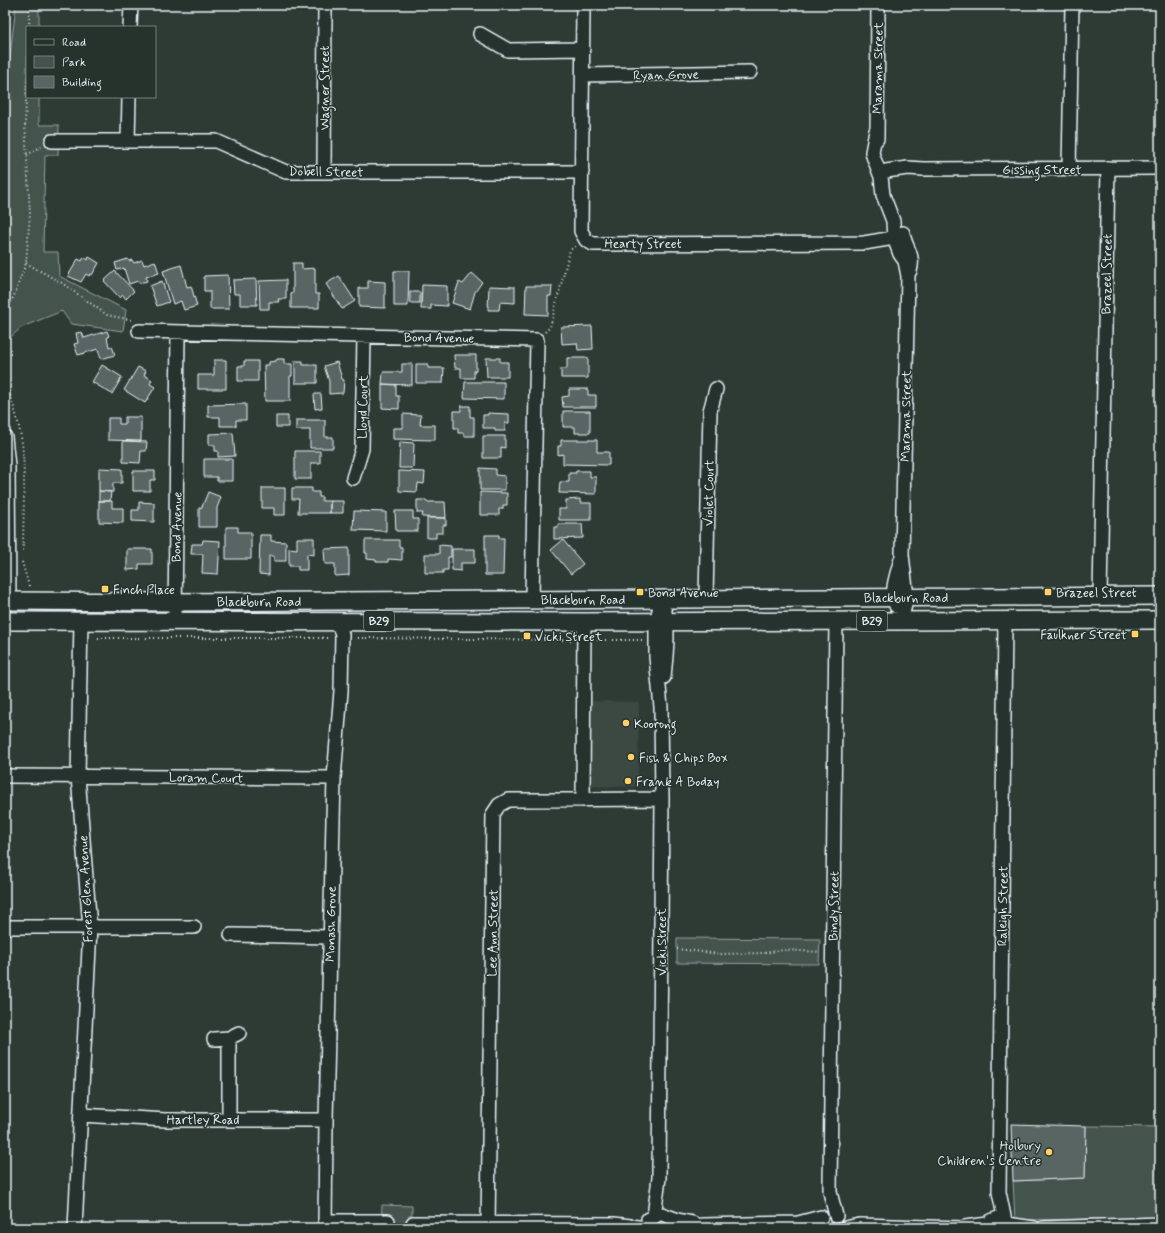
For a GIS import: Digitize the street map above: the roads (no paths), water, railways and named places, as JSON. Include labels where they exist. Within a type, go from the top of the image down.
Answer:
[{"type":"main road","name":"Blackburn Road","points":[[7,601],[175,602],[1160,596]]},
{"type":"main road","name":"Blackburn Road","points":[[5,621],[175,620],[661,622],[1160,620]]},
{"type":"street","points":[[130,26],[131,5]]},
{"type":"street","name":"Wagner Street","points":[[324,172],[325,5]]},
{"type":"street","name":"Hearty Street","points":[[583,5],[581,231],[586,240],[593,244],[864,243],[878,245],[899,241]]},
{"type":"street","name":"Marama Street","points":[[878,5],[876,130],[878,153],[901,221],[899,241],[908,276],[902,555],[893,588],[900,597]]},
{"type":"street","points":[[1069,169],[1072,5]]},
{"type":"street","points":[[480,34],[508,50],[583,49]]},
{"type":"street","name":"Ryan Grove","points":[[583,75],[750,72]]},
{"type":"street","points":[[128,141],[129,98]]},
{"type":"street","name":"Dobell Street","points":[[52,141],[216,141],[286,172],[582,172]]},
{"type":"street","name":"Gissing Street","points":[[885,175],[908,168],[1160,168]]},
{"type":"street","name":"Brazeel Street","points":[[1100,596],[1108,168]]},
{"type":"street","name":"Bond Avenue","points":[[139,331],[537,340],[532,599]]},
{"type":"street","name":"Bond Avenue","points":[[175,620],[178,332]]},
{"type":"street","name":"Lloyd Court","points":[[353,478],[362,449],[364,336]]},
{"type":"street","name":"Violet Court","points":[[706,598],[710,411],[716,389]]},
{"type":"street","points":[[5,438],[8,466],[7,601]]},
{"type":"street","points":[[900,597],[901,621]]},
{"type":"street","name":"Vicki Street","points":[[658,1221],[662,799],[661,707],[666,657],[661,622],[662,599]]},
{"type":"street","name":"Raleigh Street","points":[[1005,620],[999,1192],[1007,1224]]},
{"type":"street","name":"Forest Glen Avenue","points":[[75,1228],[90,928],[78,776],[81,621]]},
{"type":"street","name":"Monash Grove","points":[[325,1225],[334,778],[341,690],[342,634],[337,621]]},
{"type":"street","name":"Bindy Street","points":[[836,621],[830,1192],[837,1220]]},
{"type":"street","points":[[583,800],[584,622]]},
{"type":"street","name":"Loram Court","points":[[5,776],[334,778]]},
{"type":"street","name":"Lee Ann Street","points":[[488,1226],[494,814],[498,804],[508,800],[662,799]]},
{"type":"street","points":[[5,927],[194,927]]},
{"type":"street","points":[[231,935],[330,937]]},
{"type":"street","points":[[214,1039],[234,1036],[229,1120]]},
{"type":"street","name":"Hartley Road","points":[[81,1115],[166,1120],[326,1120]]},
{"type":"street","name":"Bindy Street","points":[[819,1222],[830,1192]]},
{"type":"street","name":"Raleigh Street","points":[[989,1224],[997,1193],[999,1192]]},
{"type":"street","points":[[681,1228],[703,1225],[819,1222],[828,1213],[837,1220],[859,1225],[964,1228],[989,1224],[998,1218],[1007,1224],[1034,1228]]},
{"type":"street","points":[[413,1223],[488,1226],[614,1224],[678,1220],[703,1225]]},
{"type":"street","points":[[325,1225],[388,1221]]},
{"type":"street","points":[[1043,1228],[1160,1224]]},
{"type":"street","points":[[845,1228],[859,1225]]},
{"type":"place","name":"Finch Place","points":[[105,589]]},
{"type":"place","name":"Bond Avenue","points":[[640,592]]},
{"type":"place","name":"Brazeel Street","points":[[1048,592]]},
{"type":"place","name":"Faulkner Street","points":[[1135,634]]},
{"type":"place","name":"Vicki Street","points":[[527,636]]},
{"type":"place","name":"Koorong","points":[[626,723]]},
{"type":"place","name":"Fish & Chips Box","points":[[631,757]]},
{"type":"place","name":"Frank A Boday","points":[[628,781]]},
{"type":"place","name":"Holbury Children's Centre","points":[[1049,1152]]}]
